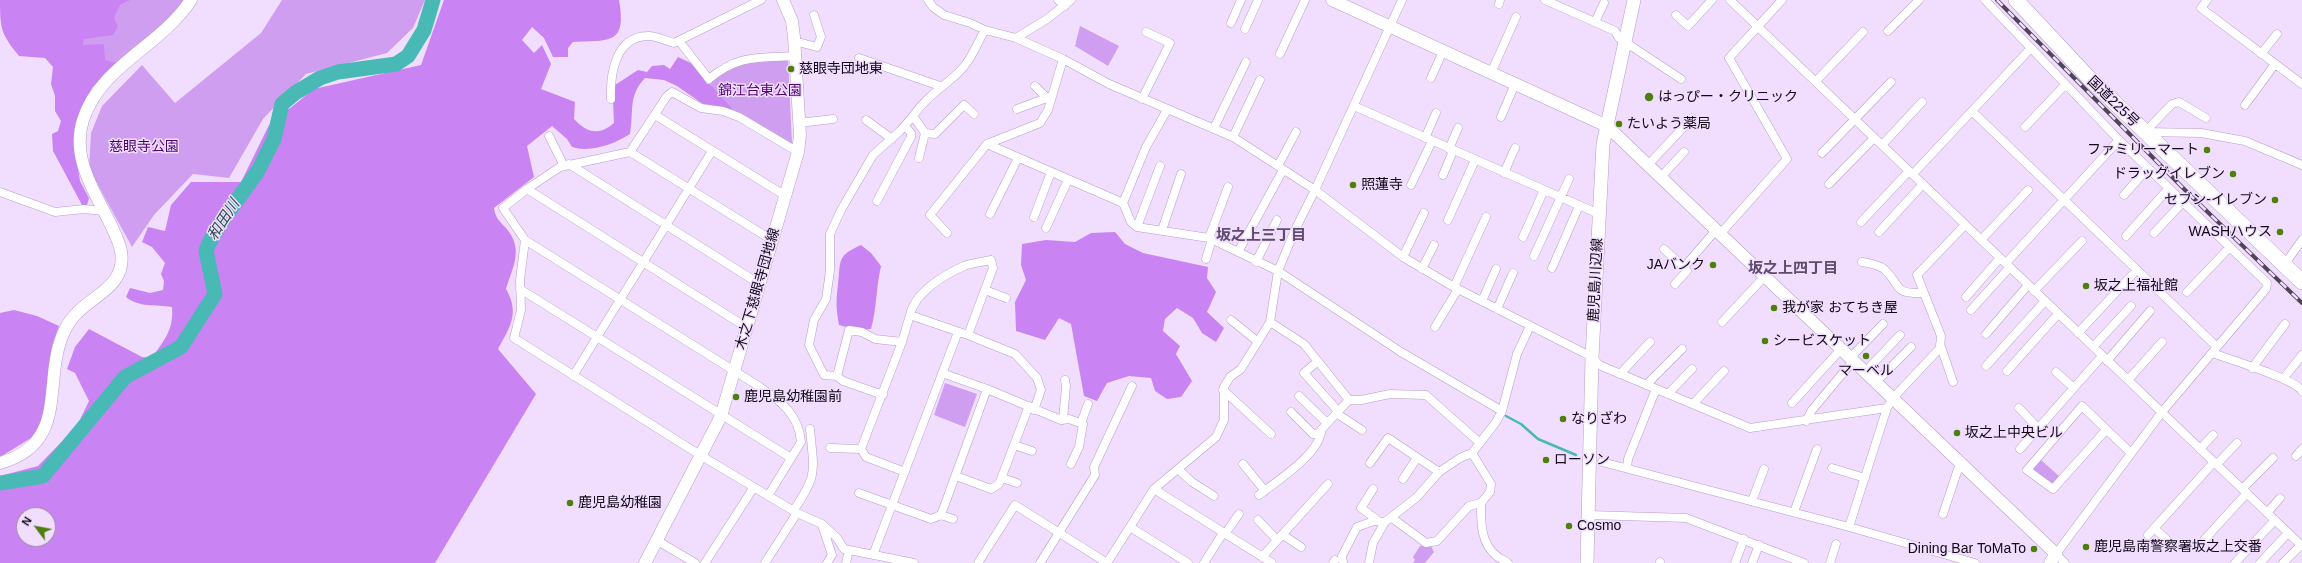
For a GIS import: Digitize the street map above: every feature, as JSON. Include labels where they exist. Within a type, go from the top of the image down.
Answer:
[{"type":"highway","name":"国道225号","points":[[2016,0],[2089,78],[2302,282]]},
{"type":"main road","name":"鹿児島川辺線","points":[[1587,563],[1592,357],[1603,144],[1634,0]]},
{"type":"street","points":[[0,463],[28,448],[41,436],[50,411],[63,335],[76,313],[107,290],[119,269],[121,252],[104,211],[86,174],[81,155],[81,130],[90,103],[105,81],[176,19],[191,0]]},
{"type":"street","points":[[611,99],[610,83],[614,63],[625,45],[640,37],[648,35],[674,43],[761,0]]},
{"type":"street","name":"木之下慈眼寺団地線","points":[[645,563],[721,416],[758,283],[798,152],[799,123],[796,56],[792,21],[783,0]]},
{"type":"street","points":[[928,0],[938,12],[985,30],[1016,38],[1063,59],[1109,84],[1233,137],[1315,190],[1403,257],[1456,288],[1592,357],[1599,365],[1646,385],[1750,428],[1806,421],[1890,403]]},
{"type":"street","points":[[1058,0],[1068,3]]},
{"type":"street","points":[[1231,23],[1242,0]]},
{"type":"street","points":[[1245,29],[1258,0]]},
{"type":"street","points":[[1280,54],[1305,0]]},
{"type":"street","points":[[1332,0],[1607,126],[1876,382],[1890,403],[1960,463],[2053,559],[2065,563]]},
{"type":"street","points":[[978,563],[1015,505],[1107,563],[1154,489],[1216,437],[1224,420],[1223,390],[1230,376],[1241,369],[1270,322],[1278,271],[1295,230],[1315,190],[1402,0]]},
{"type":"street","points":[[1545,0],[1562,3],[1594,22],[1615,31],[1619,38],[1625,40],[1681,79]]},
{"type":"street","points":[[1676,15],[1688,26],[1712,0]]},
{"type":"street","points":[[1730,0],[1911,172],[2104,359],[2162,412],[2301,545],[2283,563]]},
{"type":"street","points":[[1684,267],[1787,159],[1730,58],[1757,26],[1782,0]]},
{"type":"street","points":[[1888,31],[1919,0]]},
{"type":"street","points":[[1984,0],[2119,140],[2267,283],[2266,289],[2162,412],[2053,559]]},
{"type":"street","points":[[2207,0],[2201,8],[2302,84]]},
{"type":"street","points":[[1016,38],[1068,3]]},
{"type":"street","points":[[1594,22],[1604,3]]},
{"type":"street","points":[[794,41],[817,47],[820,37],[814,15]]},
{"type":"street","points":[[1491,73],[1516,17]]},
{"type":"street","points":[[883,395],[843,381],[837,376],[824,375],[809,345],[814,320],[826,299],[830,271],[830,234],[841,210],[873,155],[905,126],[920,106],[940,86],[963,67],[976,50],[985,30]]},
{"type":"street","points":[[1142,99],[1170,43],[1146,32]]},
{"type":"street","points":[[1816,81],[1863,32]]},
{"type":"street","points":[[2261,54],[2277,34]]},
{"type":"street","points":[[679,41],[709,79],[722,67],[744,58],[796,56]]},
{"type":"street","points":[[1861,222],[1972,111],[2030,49]]},
{"type":"street","points":[[1431,78],[1443,51]]},
{"type":"street","points":[[859,58],[940,86]]},
{"type":"street","points":[[947,233],[930,215],[987,144],[1040,123],[1048,110],[1049,97],[1063,59]]},
{"type":"street","points":[[1214,128],[1246,62]]},
{"type":"street","points":[[2245,105],[2275,64]]},
{"type":"street","points":[[1233,137],[1260,80]]},
{"type":"street","points":[[1822,153],[1890,82]]},
{"type":"street","points":[[1501,117],[1515,84]]},
{"type":"street","points":[[2025,127],[2065,85]]},
{"type":"street","points":[[1035,86],[1049,97]]},
{"type":"street","points":[[630,152],[672,92],[701,108],[722,111],[739,117],[798,152]]},
{"type":"street","points":[[1017,109],[1049,97]]},
{"type":"street","points":[[1882,145],[1922,102]]},
{"type":"street","points":[[2145,132],[2172,104],[2179,102],[2206,118]]},
{"type":"street","points":[[925,133],[935,134],[964,105],[974,114]]},
{"type":"street","points":[[1354,106],[1428,140],[1599,214]]},
{"type":"street","points":[[1123,203],[1146,147],[1167,110]]},
{"type":"street","points":[[1972,111],[2065,200],[2214,350],[2252,368],[2301,387]]},
{"type":"street","points":[[1412,186],[1436,113]]},
{"type":"street","points":[[655,115],[784,195]]},
{"type":"street","points":[[913,116],[925,133],[919,158]]},
{"type":"street","points":[[1648,165],[1692,118]]},
{"type":"street","points":[[799,123],[832,119]]},
{"type":"street","points":[[866,120],[892,139]]},
{"type":"street","points":[[877,201],[911,137],[911,133],[905,126]]},
{"type":"street","points":[[1443,175],[1458,128]]},
{"type":"street","points":[[1238,252],[1280,168],[1296,132]]},
{"type":"street","points":[[2145,132],[2201,133],[2245,141],[2302,165]]},
{"type":"street","points":[[549,136],[567,165],[758,283]]},
{"type":"street","points":[[1829,184],[1874,138]]},
{"type":"street","points":[[1966,297],[2005,263],[2119,140]]},
{"type":"street","points":[[987,144],[1123,203],[1127,209],[1131,222],[1137,227],[1211,238],[1256,262],[1278,271],[1401,352],[1502,411]]},
{"type":"street","points":[[1504,173],[1515,148]]},
{"type":"street","points":[[573,376],[642,262],[712,151]]},
{"type":"street","points":[[768,496],[801,442],[796,419],[772,394],[525,240],[503,208],[527,189],[567,165],[630,152],[772,240]]},
{"type":"street","points":[[1661,177],[1684,152]]},
{"type":"street","points":[[990,214],[1018,158]]},
{"type":"street","points":[[1448,220],[1475,160]]},
{"type":"street","points":[[1137,227],[1150,181],[1160,166]]},
{"type":"street","points":[[2124,195],[2148,168]]},
{"type":"street","points":[[1034,217],[1051,172]]},
{"type":"street","points":[[1162,230],[1181,174]]},
{"type":"street","points":[[1534,256],[1569,179]]},
{"type":"street","points":[[1046,228],[1068,180]]},
{"type":"street","points":[[1879,232],[1923,184]]},
{"type":"street","points":[[1206,259],[1211,238],[1228,187]]},
{"type":"street","points":[[2126,236],[2169,188]]},
{"type":"street","points":[[527,189],[746,327]]},
{"type":"street","points":[[1523,237],[1544,190]]},
{"type":"street","points":[[1981,240],[2028,190]]},
{"type":"street","points":[[0,192],[55,212],[84,210],[104,211]]},
{"type":"street","points":[[2154,233],[2183,202]]},
{"type":"street","points":[[1552,268],[1579,206]]},
{"type":"street","points":[[1403,257],[1424,213]]},
{"type":"street","points":[[1435,327],[1456,288],[1486,217]]},
{"type":"street","points":[[1256,262],[1277,220]]},
{"type":"street","points":[[1849,527],[1890,403],[1940,348],[1941,336],[1917,275],[1965,225]]},
{"type":"street","points":[[525,240],[520,289],[521,310],[514,338],[700,455],[795,512],[822,524],[837,538],[844,548],[898,562],[914,563]]},
{"type":"street","points":[[2284,265],[2302,240]]},
{"type":"street","points":[[1986,334],[2031,288],[2082,241]]},
{"type":"street","points":[[1422,268],[1434,246]]},
{"type":"street","points":[[2186,292],[2230,247]]},
{"type":"street","points":[[1664,249],[1687,271],[1675,284]]},
{"type":"street","points":[[861,449],[883,395],[902,342],[912,306],[935,282],[965,266],[991,260],[993,268],[968,335]]},
{"type":"street","points":[[1862,262],[1883,268],[1900,290],[1906,294],[1924,293]]},
{"type":"street","points":[[1972,310],[2005,263]]},
{"type":"street","points":[[1482,301],[1496,269]]},
{"type":"street","points":[[1497,309],[1513,273]]},
{"type":"street","points":[[2078,333],[2132,275]]},
{"type":"street","points":[[1722,322],[1765,276]]},
{"type":"street","points":[[520,289],[721,416],[792,458]]},
{"type":"street","points":[[985,290],[1006,298]]},
{"type":"street","points":[[1986,366],[2045,301]]},
{"type":"street","points":[[2092,347],[2130,306]]},
{"type":"street","points":[[2020,449],[2074,388],[2150,311]]},
{"type":"street","points":[[2011,370],[2058,314]]},
{"type":"street","points":[[910,315],[968,335],[1015,354],[1037,378],[1041,390],[1014,445],[999,484],[991,489],[956,476]]},
{"type":"street","points":[[1231,320],[1258,342]]},
{"type":"street","points":[[1270,322],[1304,344],[1349,400]]},
{"type":"street","points":[[1806,421],[1812,410],[1852,359],[1883,324]]},
{"type":"street","points":[[2252,368],[2285,324]]},
{"type":"street","points":[[1369,563],[1373,543],[1386,521],[1417,497],[1439,472],[1460,458],[1472,453],[1502,411],[1517,354],[1530,326]]},
{"type":"street","points":[[837,376],[849,330],[875,339],[902,342]]},
{"type":"street","points":[[873,555],[958,332]]},
{"type":"street","points":[[1865,372],[1900,335]]},
{"type":"street","points":[[1620,374],[1650,342]]},
{"type":"street","points":[[2128,380],[2162,342]]},
{"type":"street","points":[[1940,344],[1953,382]]},
{"type":"street","points":[[1876,382],[1911,347]]},
{"type":"street","points":[[1792,402],[1841,348]]},
{"type":"street","points":[[1646,385],[1682,349]]},
{"type":"street","points":[[2283,379],[2302,355]]},
{"type":"street","points":[[1317,362],[1304,373],[1337,412],[1362,430]]},
{"type":"street","points":[[1668,394],[1692,369]]},
{"type":"street","points":[[1693,404],[1724,371]]},
{"type":"street","points":[[2056,372],[2074,388]]},
{"type":"street","points":[[942,373],[987,389],[1063,420],[1069,419],[1081,423]]},
{"type":"street","points":[[1063,420],[1066,386],[1065,380]]},
{"type":"street","points":[[1040,563],[1095,475],[1094,467],[1132,386]]},
{"type":"street","points":[[941,515],[987,389]]},
{"type":"street","points":[[1627,468],[1628,460],[1656,389]]},
{"type":"street","points":[[1223,390],[1271,434]]},
{"type":"street","points":[[1243,464],[1262,493],[1309,454],[1321,438],[1321,430],[1349,400],[1361,400],[1390,394],[1426,395],[1480,443]]},
{"type":"street","points":[[1299,396],[1327,423]]},
{"type":"street","points":[[1071,464],[1076,456],[1082,436],[1083,424],[1081,423],[1088,404]]},
{"type":"street","points":[[2106,430],[2053,489],[2026,470],[2082,406],[2131,453]]},
{"type":"street","points":[[2019,408],[2038,428]]},
{"type":"street","points":[[1291,412],[1313,434],[1321,433]]},
{"type":"street","points":[[765,563],[812,481],[814,473],[810,429]]},
{"type":"street","points":[[2200,449],[2213,434]]},
{"type":"street","points":[[1370,463],[1388,438],[1439,472]]},
{"type":"street","points":[[2148,535],[2215,463],[2237,443]]},
{"type":"street","points":[[1014,445],[1032,451]]},
{"type":"street","points":[[830,448],[861,449]]},
{"type":"street","points":[[861,449],[866,457],[905,472]]},
{"type":"street","points":[[1794,512],[1817,449]]},
{"type":"street","points":[[2296,456],[2302,449]]},
{"type":"street","points":[[1373,489],[1364,496],[1361,508],[1426,543],[1437,541],[1469,506],[1481,502],[1490,492],[1491,484],[1472,453]]},
{"type":"street","points":[[1403,479],[1417,458]]},
{"type":"street","points":[[2204,540],[2272,458]]},
{"type":"street","points":[[1602,462],[1794,512],[1975,563]]},
{"type":"street","points":[[1943,514],[1960,463]]},
{"type":"street","points":[[1832,468],[1865,478]]},
{"type":"street","points":[[1752,501],[1764,469]]},
{"type":"street","points":[[1178,470],[1192,482],[1214,496]]},
{"type":"street","points":[[1002,478],[1017,484]]},
{"type":"street","points":[[1262,557],[1328,484]]},
{"type":"street","points":[[705,563],[754,487]]},
{"type":"street","points":[[1154,489],[1272,563]]},
{"type":"street","points":[[859,493],[930,519],[941,515],[953,519]]},
{"type":"street","points":[[2267,513],[2280,498]]},
{"type":"street","points":[[1481,502],[1481,523],[1484,540],[1497,556],[1508,563]]},
{"type":"street","points":[[1204,563],[1239,514]]},
{"type":"street","points":[[1589,515],[1686,518],[1759,545],[1788,560],[1804,563]]},
{"type":"street","points":[[1258,520],[1280,538],[1301,547]]},
{"type":"street","points":[[2235,563],[2275,520]]},
{"type":"street","points":[[1337,562],[1342,556],[1358,527],[1374,521],[1386,521]]},
{"type":"street","points":[[822,524],[832,555],[827,563]]},
{"type":"street","points":[[1130,527],[1188,563]]},
{"type":"street","points":[[2154,528],[2175,547]]},
{"type":"street","points":[[2260,563],[2288,533]]},
{"type":"street","points":[[1735,563],[1744,539]]},
{"type":"street","points":[[656,540],[695,563]]},
{"type":"street","points":[[1830,563],[1836,544]]},
{"type":"street","points":[[1752,563],[1759,545]]},
{"type":"street","points":[[846,563],[849,550]]},
{"type":"green space","points":[[23,0],[184,0],[173,15],[99,81]]},
{"type":"green space","name":"慈眼寺公園","points":[[282,0],[425,0],[413,28],[387,53],[306,74],[263,119],[229,178],[193,174],[154,215],[132,247],[89,169],[91,133],[102,106],[142,65],[175,103],[261,33]]},
{"type":"green space","points":[[1080,26],[1119,46],[1108,66],[1075,46]]},
{"type":"green space","name":"錦江台東公園","points":[[788,59],[792,143],[790,144],[734,110],[710,84],[729,69],[746,62]]},
{"type":"green space","points":[[945,383],[977,394],[965,427],[934,415]]},
{"type":"green space","points":[[2041,460],[2059,476],[2054,483],[2050,483],[2034,471],[2034,467]]},
{"type":"green space","points":[[1420,546],[1431,546],[1434,552],[1425,563],[1413,563],[1415,560],[1413,557]]},
{"type":"shaded area","points":[[0,0],[130,0],[120,5],[114,18],[118,27],[113,35],[84,39],[83,45],[104,44],[105,60],[117,63],[92,88],[84,103],[75,149],[80,181],[89,198],[87,205],[82,205],[53,151],[52,134],[58,131],[61,121],[55,111],[55,96],[51,84],[53,67],[45,58],[19,56],[8,42],[3,31],[0,18]]},
{"type":"shaded area","points":[[444,0],[619,0],[621,15],[618,33],[606,40],[573,42],[568,48],[568,57],[553,57],[544,38],[532,27],[522,40],[534,53],[542,45],[551,64],[541,89],[575,102],[574,119],[588,130],[603,130],[614,123],[613,100],[615,85],[638,70],[647,72],[652,66],[664,65],[670,69],[678,57],[693,64],[707,84],[710,84],[734,110],[703,104],[677,86],[664,80],[645,78],[636,91],[634,97],[630,134],[624,138],[610,144],[594,148],[579,149],[572,147],[567,139],[552,126],[527,146],[534,177],[494,208],[498,219],[506,228],[515,243],[516,250],[514,265],[506,289],[512,305],[512,320],[498,349],[536,394],[435,563],[0,563],[0,476],[38,466],[77,426],[89,401],[75,373],[67,369],[75,347],[89,329],[142,357],[152,358],[170,328],[172,307],[137,303],[126,297],[130,288],[150,293],[163,290],[164,281],[161,274],[165,263],[152,247],[142,242],[148,227],[165,231],[171,205],[191,182],[241,182],[269,125],[314,89],[421,65]]},
{"type":"shaded area","points":[[1115,232],[1125,244],[1143,253],[1208,267],[1207,278],[1216,292],[1207,312],[1224,328],[1216,342],[1202,333],[1193,318],[1177,308],[1165,319],[1163,331],[1180,346],[1176,354],[1192,381],[1181,397],[1167,399],[1155,391],[1151,378],[1129,376],[1107,383],[1097,401],[1084,396],[1071,324],[1059,318],[1045,340],[1016,331],[1015,302],[1026,280],[1021,265],[1022,244],[1046,240],[1075,242],[1091,233]]},
{"type":"shaded area","points":[[861,245],[871,253],[881,266],[871,329],[857,330],[839,325],[837,300],[841,260],[847,252]]},
{"type":"shaded area","points":[[14,310],[37,316],[59,326],[52,346],[44,420],[36,435],[0,457],[0,313]]},
{"type":"waterway","name":"和田川","points":[[0,483],[43,476],[125,377],[181,347],[215,294],[206,251],[209,243],[222,221],[258,171],[274,139],[282,104],[295,93],[320,78],[338,72],[396,64],[408,56],[424,30],[433,0]]},
{"type":"waterway","points":[[1506,416],[1521,424],[1538,439],[1576,455]]},
{"type":"railway","points":[[1997,0],[2188,193],[2302,303]]},
{"type":"place","name":"慈眼寺団地東","points":[[791,69]]},
{"type":"place","name":"はっぴー・クリニック","points":[[1649,97]]},
{"type":"place","name":"たいよう薬局","points":[[1619,124]]},
{"type":"place","name":"ファミリーマート","points":[[2207,150]]},
{"type":"place","name":"ドラッグイレブン","points":[[2233,174]]},
{"type":"place","name":"照蓮寺","points":[[1353,185]]},
{"type":"place","name":"セブン-イレブン","points":[[2275,200]]},
{"type":"place","name":"WASHハウス","points":[[2280,232]]},
{"type":"place","name":"JAバンク","points":[[1713,265]]},
{"type":"place","name":"坂之上福祉館","points":[[2086,286]]},
{"type":"place","name":"我が家 おてちき屋","points":[[1774,308]]},
{"type":"place","name":"シービスケット","points":[[1765,341]]},
{"type":"place","name":"マーベル","points":[[1866,356]]},
{"type":"place","name":"鹿児島幼稚園前","points":[[736,397]]},
{"type":"place","name":"なりざわ","points":[[1563,419]]},
{"type":"place","name":"坂之上中央ビル","points":[[1957,433]]},
{"type":"place","name":"ローソン","points":[[1546,460]]},
{"type":"place","name":"鹿児島幼稚園","points":[[570,503]]},
{"type":"place","name":"Cosmo","points":[[1569,526]]},
{"type":"place","name":"鹿児島南警察署坂之上交番","points":[[2086,547]]},
{"type":"place","name":"Dining Bar ToMaTo","points":[[2034,549]]},
{"type":"district","name":"坂之上三丁目","points":[[1261,236]]},
{"type":"district","name":"坂之上四丁目","points":[[1793,269]]}]
